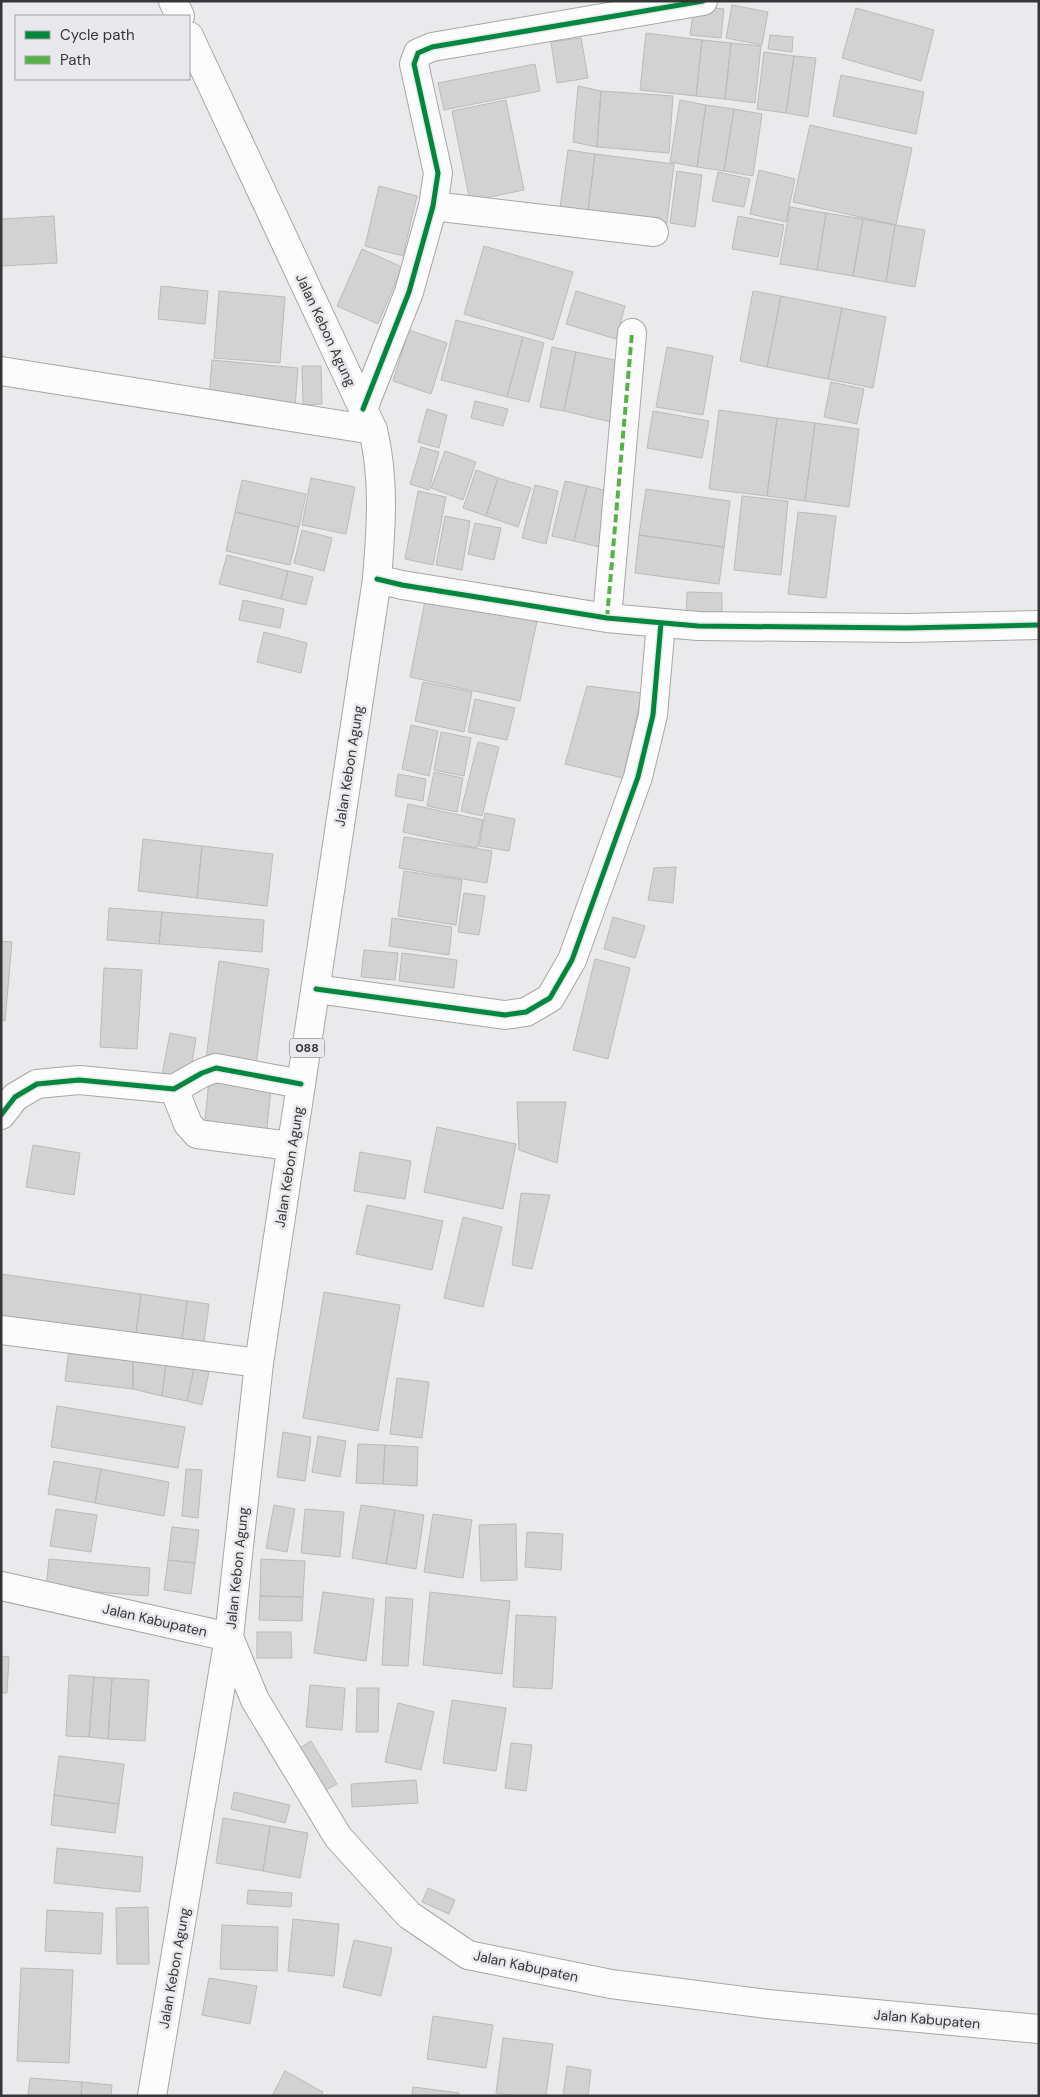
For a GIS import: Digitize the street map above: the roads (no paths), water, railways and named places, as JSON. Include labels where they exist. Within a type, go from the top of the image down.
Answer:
[{"type":"main road","points":[[173,1],[180,15]]},
{"type":"main road","points":[[1,371],[368,420],[434,206],[438,173],[414,64],[418,53],[432,47],[703,1]]},
{"type":"main road","name":"Jalan Kebon Agung","points":[[152,2096],[229,1637],[259,1363],[377,579],[382,505],[378,452],[368,420],[190,38]]},
{"type":"main road","points":[[434,206],[654,232]]},
{"type":"main road","points":[[607,618],[632,333]]},
{"type":"main road","points":[[377,579],[402,585],[607,618],[698,626],[1039,625]]},
{"type":"main road","points":[[316,989],[506,1015],[526,1012],[550,998],[572,960],[638,777],[653,714],[661,623]]},
{"type":"main road","points":[[1,1115],[16,1097],[38,1084],[79,1080],[174,1089],[202,1073],[216,1068],[301,1084]]},
{"type":"main road","points":[[174,1089],[188,1124],[197,1134],[291,1146]]},
{"type":"main road","points":[[1,1330],[259,1363]]},
{"type":"main road","name":"Jalan Kabupaten","points":[[1,1586],[229,1637],[256,1700],[338,1837],[409,1915],[468,1955],[611,1984],[767,2004],[1039,2029]]}]
